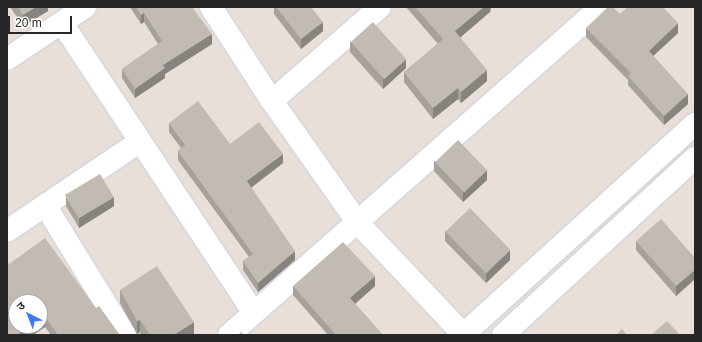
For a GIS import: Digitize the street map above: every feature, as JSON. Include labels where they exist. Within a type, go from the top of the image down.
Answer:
[{"type":"street","points":[[7,59],[86,7]]},
{"type":"street","points":[[211,7],[272,101],[358,223],[464,335],[695,124]]},
{"type":"street","points":[[272,101],[380,7]]},
{"type":"street","points":[[229,335],[358,223],[601,7]]},
{"type":"street","points":[[62,23],[139,142],[254,312]]},
{"type":"street","points":[[7,231],[139,142]]},
{"type":"street","points":[[504,335],[695,158]]},
{"type":"street","points":[[45,205],[125,335]]},
{"type":"building","points":[[18,7],[36,7],[23,15]]},
{"type":"building","points":[[136,7],[192,7],[212,34],[163,65],[165,68],[135,89],[122,69],[162,41],[144,13],[141,15]]},
{"type":"building","points":[[276,7],[311,7],[323,22],[301,39]]},
{"type":"building","points":[[415,7],[484,7],[455,31],[487,70],[461,92],[458,88],[433,108],[404,72],[443,39]]},
{"type":"building","points":[[608,7],[613,7],[620,14],[628,7],[663,7],[678,23],[649,51],[688,94],[664,116],[628,76],[631,73],[586,28]]},
{"type":"building","points":[[373,22],[406,59],[384,79],[351,42]]},
{"type":"building","points":[[198,101],[230,144],[259,122],[283,154],[247,181],[295,251],[258,283],[243,261],[253,254],[178,151],[185,145],[169,123]]},
{"type":"building","points":[[458,140],[487,170],[464,192],[435,162]]},
{"type":"building","points":[[100,174],[114,197],[79,218],[65,195]]},
{"type":"building","points":[[470,208],[510,250],[486,273],[446,232]]},
{"type":"building","points":[[661,219],[695,258],[695,270],[676,286],[636,241]]},
{"type":"building","points":[[45,238],[96,308],[99,306],[120,335],[58,335],[48,321],[48,294],[8,294],[8,334],[19,334],[7,335],[7,261],[9,264]]},
{"type":"building","points":[[343,242],[375,276],[350,298],[383,335],[336,335],[293,286]]},
{"type":"building","points":[[157,266],[194,322],[174,335],[150,335],[140,320],[137,321],[120,290]]},
{"type":"building","points":[[667,321],[680,335],[651,335]]},
{"type":"building","points":[[622,329],[627,335],[616,335]]}]
